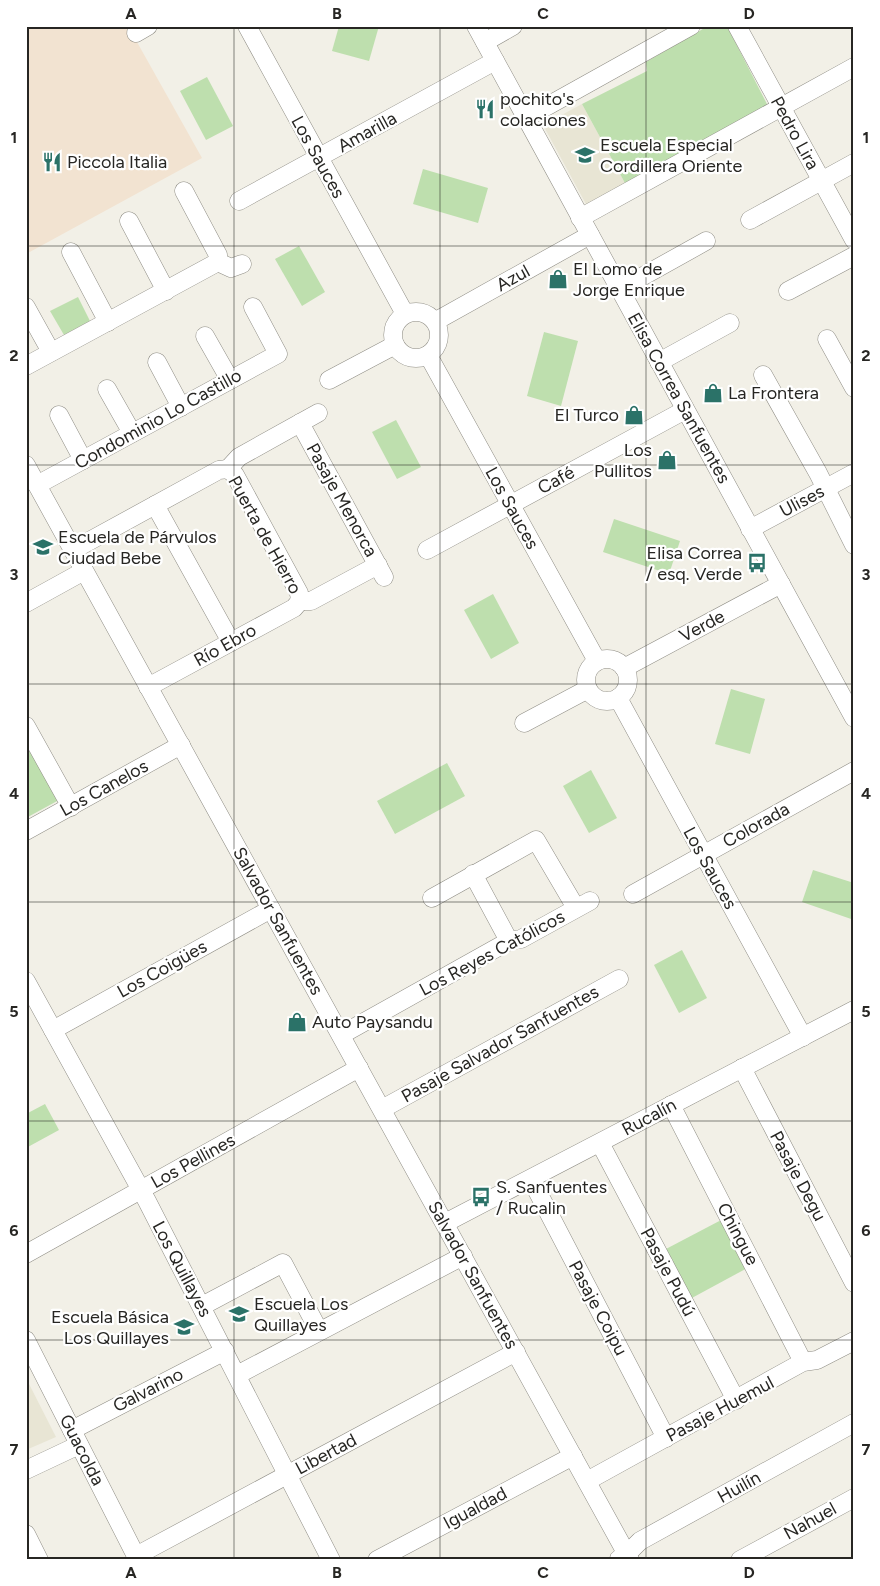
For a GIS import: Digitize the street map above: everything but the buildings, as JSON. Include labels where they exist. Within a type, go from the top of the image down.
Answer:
[{"type":"street","name":"Los Sauces","points":[[247,26],[405,314]]},
{"type":"street","name":"Elisa Correa Sanfuentes","points":[[476,26],[780,584],[848,695],[854,718]]},
{"type":"street","points":[[484,42],[513,26]]},
{"type":"street","points":[[526,118],[691,26]]},
{"type":"street","name":"Pedro Lira","points":[[737,26],[854,240]]},
{"type":"street","name":"Amarilla","points":[[239,201],[495,61]]},
{"type":"street","points":[[580,218],[854,68]]},
{"type":"street","points":[[750,220],[854,163]]},
{"type":"street","points":[[184,191],[218,255],[218,262]]},
{"type":"street","points":[[129,221],[166,291]]},
{"type":"street","name":"Azul","points":[[436,321],[590,235]]},
{"type":"street","points":[[620,289],[706,241]]},
{"type":"street","points":[[71,252],[108,322]]},
{"type":"street","points":[[788,291],[854,256]]},
{"type":"street","points":[[218,262],[231,268],[242,264]]},
{"type":"street","points":[[26,366],[218,262]]},
{"type":"street","points":[[26,306],[51,352]]},
{"type":"street","name":"Condominio Lo Castillo","points":[[37,485],[278,354],[253,307]]},
{"type":"street","points":[[415,311],[423,312],[436,321],[440,335],[438,345],[428,355],[417,358],[406,356],[395,345],[394,329],[398,319],[405,314],[415,311]]},
{"type":"street","points":[[659,362],[730,323]]},
{"type":"street","points":[[206,336],[230,380]]},
{"type":"street","points":[[827,339],[854,388]]},
{"type":"street","points":[[329,380],[395,345]]},
{"type":"street","name":"Los Sauces","points":[[428,355],[597,661]]},
{"type":"street","points":[[157,362],[181,407]]},
{"type":"street","points":[[763,375],[854,545]]},
{"type":"street","points":[[107,389],[132,433]]},
{"type":"street","name":"Café","points":[[428,550],[686,410]]},
{"type":"street","points":[[73,550],[219,470],[228,469],[239,456],[318,413]]},
{"type":"street","points":[[59,415],[83,460]]},
{"type":"street","name":"Pasaje Menorca","points":[[300,423],[381,571],[311,602],[300,601]]},
{"type":"street","name":"Salvador Sanfuentes","points":[[26,465],[587,1481],[625,1558]]},
{"type":"street","name":"Puerta de Hierro","points":[[228,469],[234,475],[299,593],[300,601]]},
{"type":"street","name":"Ulises","points":[[750,528],[854,473]]},
{"type":"street","points":[[155,505],[231,642]]},
{"type":"street","points":[[26,603],[84,571]]},
{"type":"street","name":"Verde","points":[[624,668],[780,584]]},
{"type":"street","name":"Río Ebro","points":[[148,687],[297,606],[300,601]]},
{"type":"street","points":[[609,658],[620,663],[624,668],[628,683],[618,698],[602,700],[588,689],[587,675],[589,669],[597,661],[609,658]]},
{"type":"street","points":[[524,723],[588,689]]},
{"type":"street","name":"Los Sauces","points":[[618,698],[803,1037]]},
{"type":"street","points":[[26,726],[70,807]]},
{"type":"street","name":"Los Canelos","points":[[26,831],[181,746]]},
{"type":"street","name":"Colorada","points":[[633,894],[854,772]]},
{"type":"street","name":"Los Reyes Católicos","points":[[341,1035],[509,941],[521,939],[583,904],[536,840],[474,874]]},
{"type":"street","points":[[432,898],[474,874],[509,941]]},
{"type":"street","name":"Los Coigües","points":[[53,1030],[271,909]]},
{"type":"street","name":"Pasaje Salvador Sanfuentes","points":[[382,1108],[619,979]]},
{"type":"street","name":"Los Quillayes","points":[[26,981],[141,1190],[331,1560]]},
{"type":"street","name":"Rucalín","points":[[445,1223],[854,1010]]},
{"type":"street","name":"Los Pellines","points":[[26,1254],[359,1068]]},
{"type":"street","name":"Pasaje Degu","points":[[742,1068],[854,1283]]},
{"type":"street","name":"Chingue","points":[[671,1105],[803,1362]]},
{"type":"street","name":"Pasaje Pudú","points":[[600,1143],[736,1400]]},
{"type":"street","name":"Pasaje Coipu","points":[[531,1179],[666,1438]]},
{"type":"street","points":[[237,1375],[462,1256]]},
{"type":"street","points":[[202,1306],[283,1263],[320,1331]]},
{"type":"street","name":"Guacolda","points":[[26,1340],[137,1558]]},
{"type":"street","name":"Pasaje Huemul","points":[[587,1481],[803,1362],[817,1360],[854,1341]]},
{"type":"street","name":"Galvarino","points":[[26,1470],[75,1437],[225,1351]]},
{"type":"street","name":"Libertad","points":[[137,1558],[516,1352]]},
{"type":"street","name":"Huilín","points":[[625,1558],[640,1541],[854,1423]]},
{"type":"street","name":"Igualdad","points":[[376,1560],[573,1456]]},
{"type":"street","name":"Nahuel","points":[[740,1560],[854,1498]]},
{"type":"street","points":[[26,1534],[39,1560]]},
{"type":"shaded area","points":[[26,26],[128,26],[202,158],[26,254]]},
{"type":"shaded area","name":"Escuela Especial Cordillera Oriente","points":[[582,104],[626,185],[587,206],[543,125]]},
{"type":"shaded area","points":[[26,1378],[56,1437],[26,1450]]},
{"type":"green space","points":[[339,26],[379,26],[369,61],[332,51]]},
{"type":"green space","points":[[708,26],[727,26],[768,106],[626,185],[582,104],[647,71],[646,62]]},
{"type":"green space","points":[[207,77],[233,126],[206,140],[180,91]]},
{"type":"green space","points":[[423,169],[488,188],[478,223],[413,204]]},
{"type":"green space","points":[[299,246],[325,292],[302,306],[275,259]]},
{"type":"green space","points":[[78,297],[90,321],[64,335],[50,311]]},
{"type":"green space","points":[[544,332],[578,341],[561,406],[527,396]]},
{"type":"green space","points":[[396,420],[421,467],[397,479],[372,432]]},
{"type":"green space","points":[[614,519],[680,541],[669,574],[603,552]]},
{"type":"green space","points":[[493,594],[519,643],[491,659],[464,610]]},
{"type":"green space","points":[[731,689],[765,699],[750,754],[715,744]]},
{"type":"green space","points":[[26,740],[59,800],[26,818]]},
{"type":"green space","points":[[447,763],[465,796],[395,834],[377,801]]},
{"type":"green space","points":[[591,770],[617,818],[589,833],[563,786]]},
{"type":"green space","points":[[813,870],[854,883],[854,920],[802,902]]},
{"type":"green space","points":[[682,950],[707,998],[679,1013],[654,965]]},
{"type":"green space","points":[[45,1104],[59,1130],[26,1148],[26,1114]]},
{"type":"green space","points":[[725,1218],[751,1266],[690,1299],[664,1250]]},
{"type":"place","name":"pochito's colaciones","points":[[485,109]]},
{"type":"place","name":"Escuela Especial Cordillera Oriente","points":[[585,155]]},
{"type":"place","name":"Piccola Italia","points":[[52,162]]},
{"type":"place","name":"El Lomo de Jorge Enrique","points":[[558,279]]},
{"type":"place","name":"La Frontera","points":[[713,393]]},
{"type":"place","name":"El Turco","points":[[634,415]]},
{"type":"place","name":"Los Pullitos","points":[[667,460]]},
{"type":"place","name":"Escuela de Párvulos Ciudad Bebe","points":[[43,547]]},
{"type":"place","name":"Elisa Correa / esq. Verde","points":[[757,563]]},
{"type":"place","name":"Auto Paysandu","points":[[297,1022]]},
{"type":"place","name":"S. Sanfuentes / Rucalin","points":[[481,1197]]},
{"type":"place","name":"Escuela Los Quillayes","points":[[239,1314]]},
{"type":"place","name":"Escuela Básica Los Quillayes","points":[[184,1327]]}]
